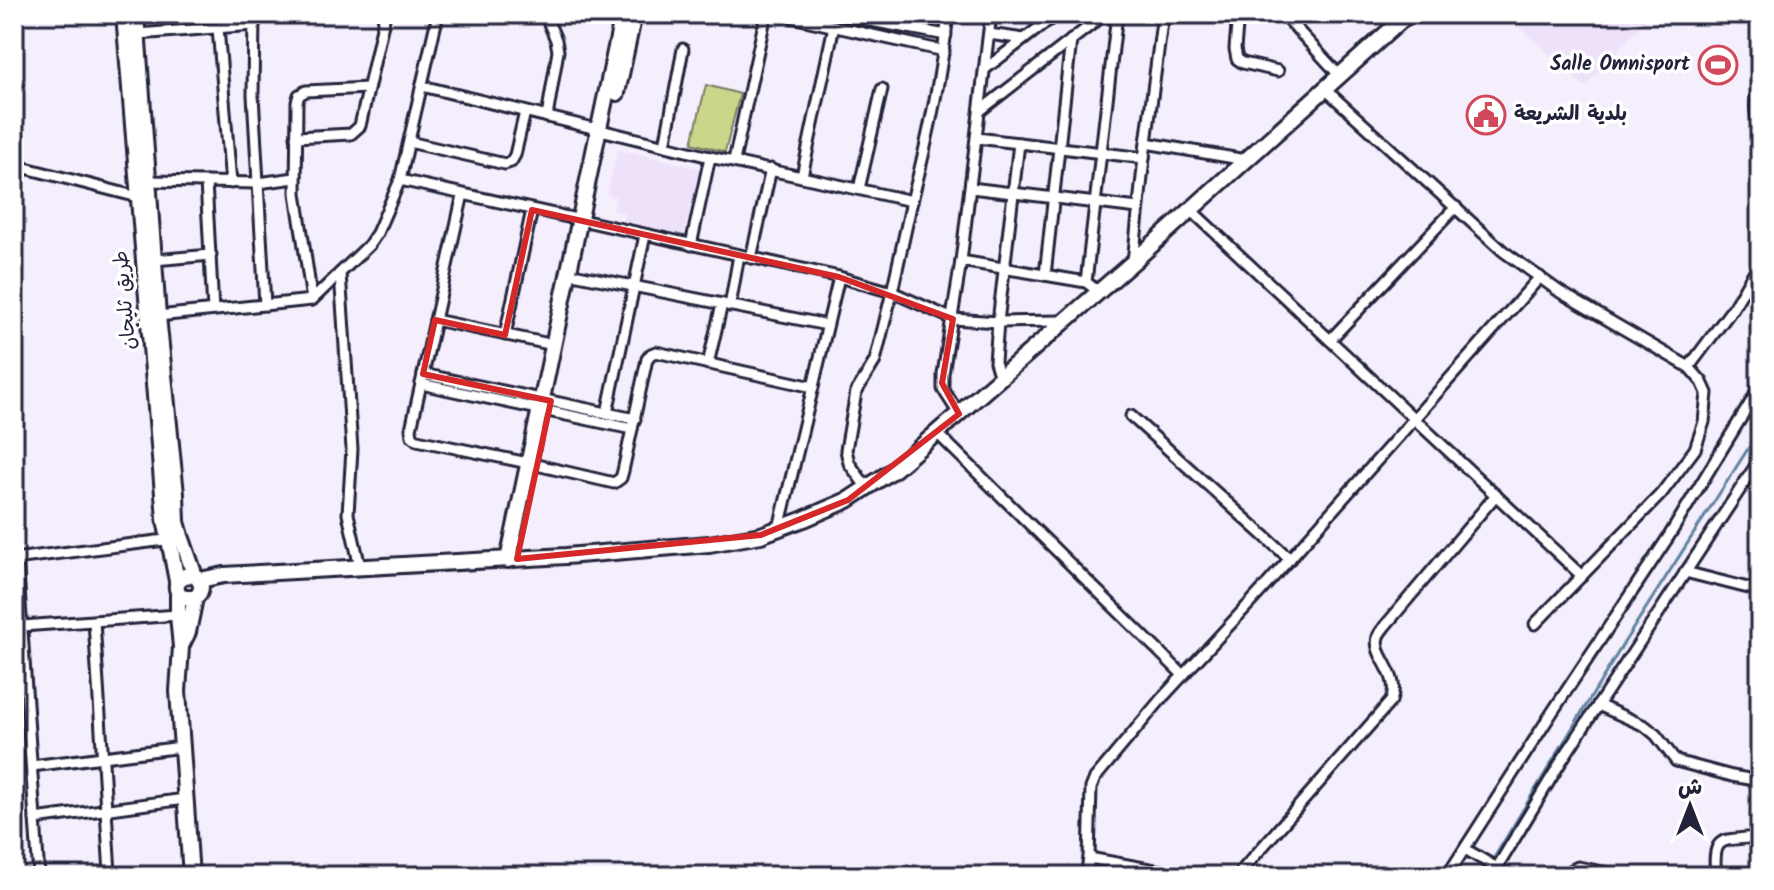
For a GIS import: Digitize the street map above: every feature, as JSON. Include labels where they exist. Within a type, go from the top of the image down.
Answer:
[{"type":"main road","name":"طريق ثليجان","points":[[124,14],[144,198],[165,519],[197,578]]},
{"type":"main road","name":"طريق ثليجان","points":[[136,14],[149,181],[144,198],[154,260],[176,494],[175,539],[181,647],[178,691],[191,876]]},
{"type":"main road","points":[[604,132],[623,14]]},
{"type":"main road","points":[[545,406],[554,345],[634,14]]},
{"type":"main road","points":[[197,578],[202,587],[200,594],[189,600],[178,588],[182,576],[188,574],[197,578],[709,544],[761,535],[848,500],[895,469],[959,414],[1408,14]]},
{"type":"main road","points":[[512,559],[545,406],[578,275],[585,222]]},
{"type":"main road","name":"طريق ثليجان","points":[[181,647],[188,632],[195,598]]},
{"type":"street","points":[[218,28],[227,23],[227,14]]},
{"type":"street","points":[[296,137],[351,134],[360,126],[385,14]]},
{"type":"street","points":[[158,316],[312,300],[374,239],[400,180],[438,14]]},
{"type":"street","points":[[545,14],[558,51],[547,117]]},
{"type":"street","points":[[734,161],[766,14]]},
{"type":"street","points":[[778,14],[944,51]]},
{"type":"street","points":[[833,14],[946,35]]},
{"type":"street","points":[[867,488],[849,463],[846,450],[856,392],[875,361],[928,141],[948,14]]},
{"type":"street","points":[[959,414],[942,383],[971,188],[991,14]]},
{"type":"street","points":[[1038,28],[1040,14]]},
{"type":"street","points":[[985,69],[1057,14]]},
{"type":"street","points":[[981,110],[1105,14]]},
{"type":"street","points":[[1086,282],[1117,14]]},
{"type":"street","points":[[1133,262],[1163,14]]},
{"type":"street","points":[[1238,14],[1237,59],[1278,71]]},
{"type":"street","points":[[1283,14],[1340,76]]},
{"type":"street","points":[[138,34],[218,28],[254,20],[253,95],[265,305]]},
{"type":"street","points":[[802,176],[834,26]]},
{"type":"street","points":[[218,28],[231,183]]},
{"type":"street","points":[[989,34],[1024,39]]},
{"type":"street","points":[[1045,275],[1071,40]]},
{"type":"street","points":[[665,145],[683,49]]},
{"type":"street","points":[[1760,85],[1756,97],[1756,117],[1760,128]]},
{"type":"street","points":[[422,86],[710,157],[912,201]]},
{"type":"street","points":[[312,300],[295,178],[297,102],[299,95],[306,91],[368,88]]},
{"type":"street","points":[[859,189],[882,89]]},
{"type":"street","points":[[1325,89],[1503,251],[1560,292],[1689,367],[1707,393],[1704,422],[1695,449],[1661,494],[1535,624]]},
{"type":"street","points":[[409,142],[505,164],[511,162],[515,155],[525,112]]},
{"type":"street","points":[[977,138],[1144,158]]},
{"type":"street","points":[[1000,378],[995,362],[998,322],[1019,143]]},
{"type":"street","points":[[1146,143],[1246,160]]},
{"type":"street","points":[[691,245],[710,157]]},
{"type":"street","points":[[14,165],[144,198]]},
{"type":"street","points":[[751,258],[771,169]]},
{"type":"street","points":[[149,181],[258,183],[295,178]]},
{"type":"street","points":[[400,180],[839,277],[892,292],[953,319],[1065,321]]},
{"type":"street","points":[[206,182],[213,310]]},
{"type":"street","points":[[971,188],[1138,208]]},
{"type":"street","points":[[463,194],[411,429],[412,436],[417,440],[614,483],[621,478],[647,359],[651,354],[656,352],[813,387]]},
{"type":"street","points":[[1330,340],[1456,207]]},
{"type":"street","points":[[505,335],[532,210]]},
{"type":"street","points":[[1191,210],[1582,576]]},
{"type":"street","points":[[607,413],[645,235]]},
{"type":"street","points":[[154,260],[211,255]]},
{"type":"street","points":[[708,364],[739,255]]},
{"type":"street","points":[[961,261],[1086,282],[1099,292]]},
{"type":"street","points":[[1689,367],[1733,308],[1760,262]]},
{"type":"street","points":[[340,273],[352,449],[349,523],[360,567]]},
{"type":"street","points":[[578,275],[827,325]]},
{"type":"street","points":[[779,528],[839,277]]},
{"type":"street","points":[[1086,876],[1091,788],[1095,778],[1183,675],[1540,277]]},
{"type":"street","points":[[435,320],[554,345]]},
{"type":"street","points":[[422,379],[634,424]]},
{"type":"street","points":[[1447,876],[1669,536],[1760,387]]},
{"type":"street","points":[[545,406],[607,413],[634,424]]},
{"type":"street","points":[[1131,416],[1290,559]]},
{"type":"street","points":[[937,433],[1183,675]]},
{"type":"street","points":[[1495,872],[1562,760],[1760,459]]},
{"type":"street","points":[[1237,876],[1391,701],[1394,685],[1378,647],[1378,638],[1496,495]]},
{"type":"street","points":[[39,876],[15,559],[175,539]]},
{"type":"street","points":[[1685,572],[1760,591]]},
{"type":"street","points":[[22,626],[178,615]]},
{"type":"street","points":[[94,621],[110,873]]},
{"type":"street","points":[[1598,705],[1645,726],[1676,761],[1760,781]]},
{"type":"street","points":[[32,766],[182,747]]},
{"type":"street","points":[[35,819],[185,799]]},
{"type":"street","points":[[1716,876],[1716,849],[1720,843],[1734,838],[1760,836]]},
{"type":"street","points":[[1465,849],[1505,876]]},
{"type":"street","points":[[1089,858],[1188,876]]},
{"type":"street","points":[[1567,876],[1578,867],[1623,876]]},
{"type":"highlighted area","points":[[532,210],[839,277],[953,319],[942,383],[959,414],[848,500],[761,535],[517,559],[551,401],[423,374],[435,320],[505,335]]},
{"type":"shaded area","points":[[1505,14],[1651,14],[1585,87]]},
{"type":"shaded area","points":[[618,150],[700,169],[683,236],[623,221],[624,213],[613,210],[616,197],[607,194]]},
{"type":"green space","points":[[706,85],[740,94],[725,152],[692,143]]},
{"type":"waterway","points":[[1483,876],[1625,641],[1760,430]]},
{"type":"place","name":"Salle Omnisport","points":[[1718,65]]},
{"type":"place","name":"بلدية الشريعة","points":[[1486,115]]}]
